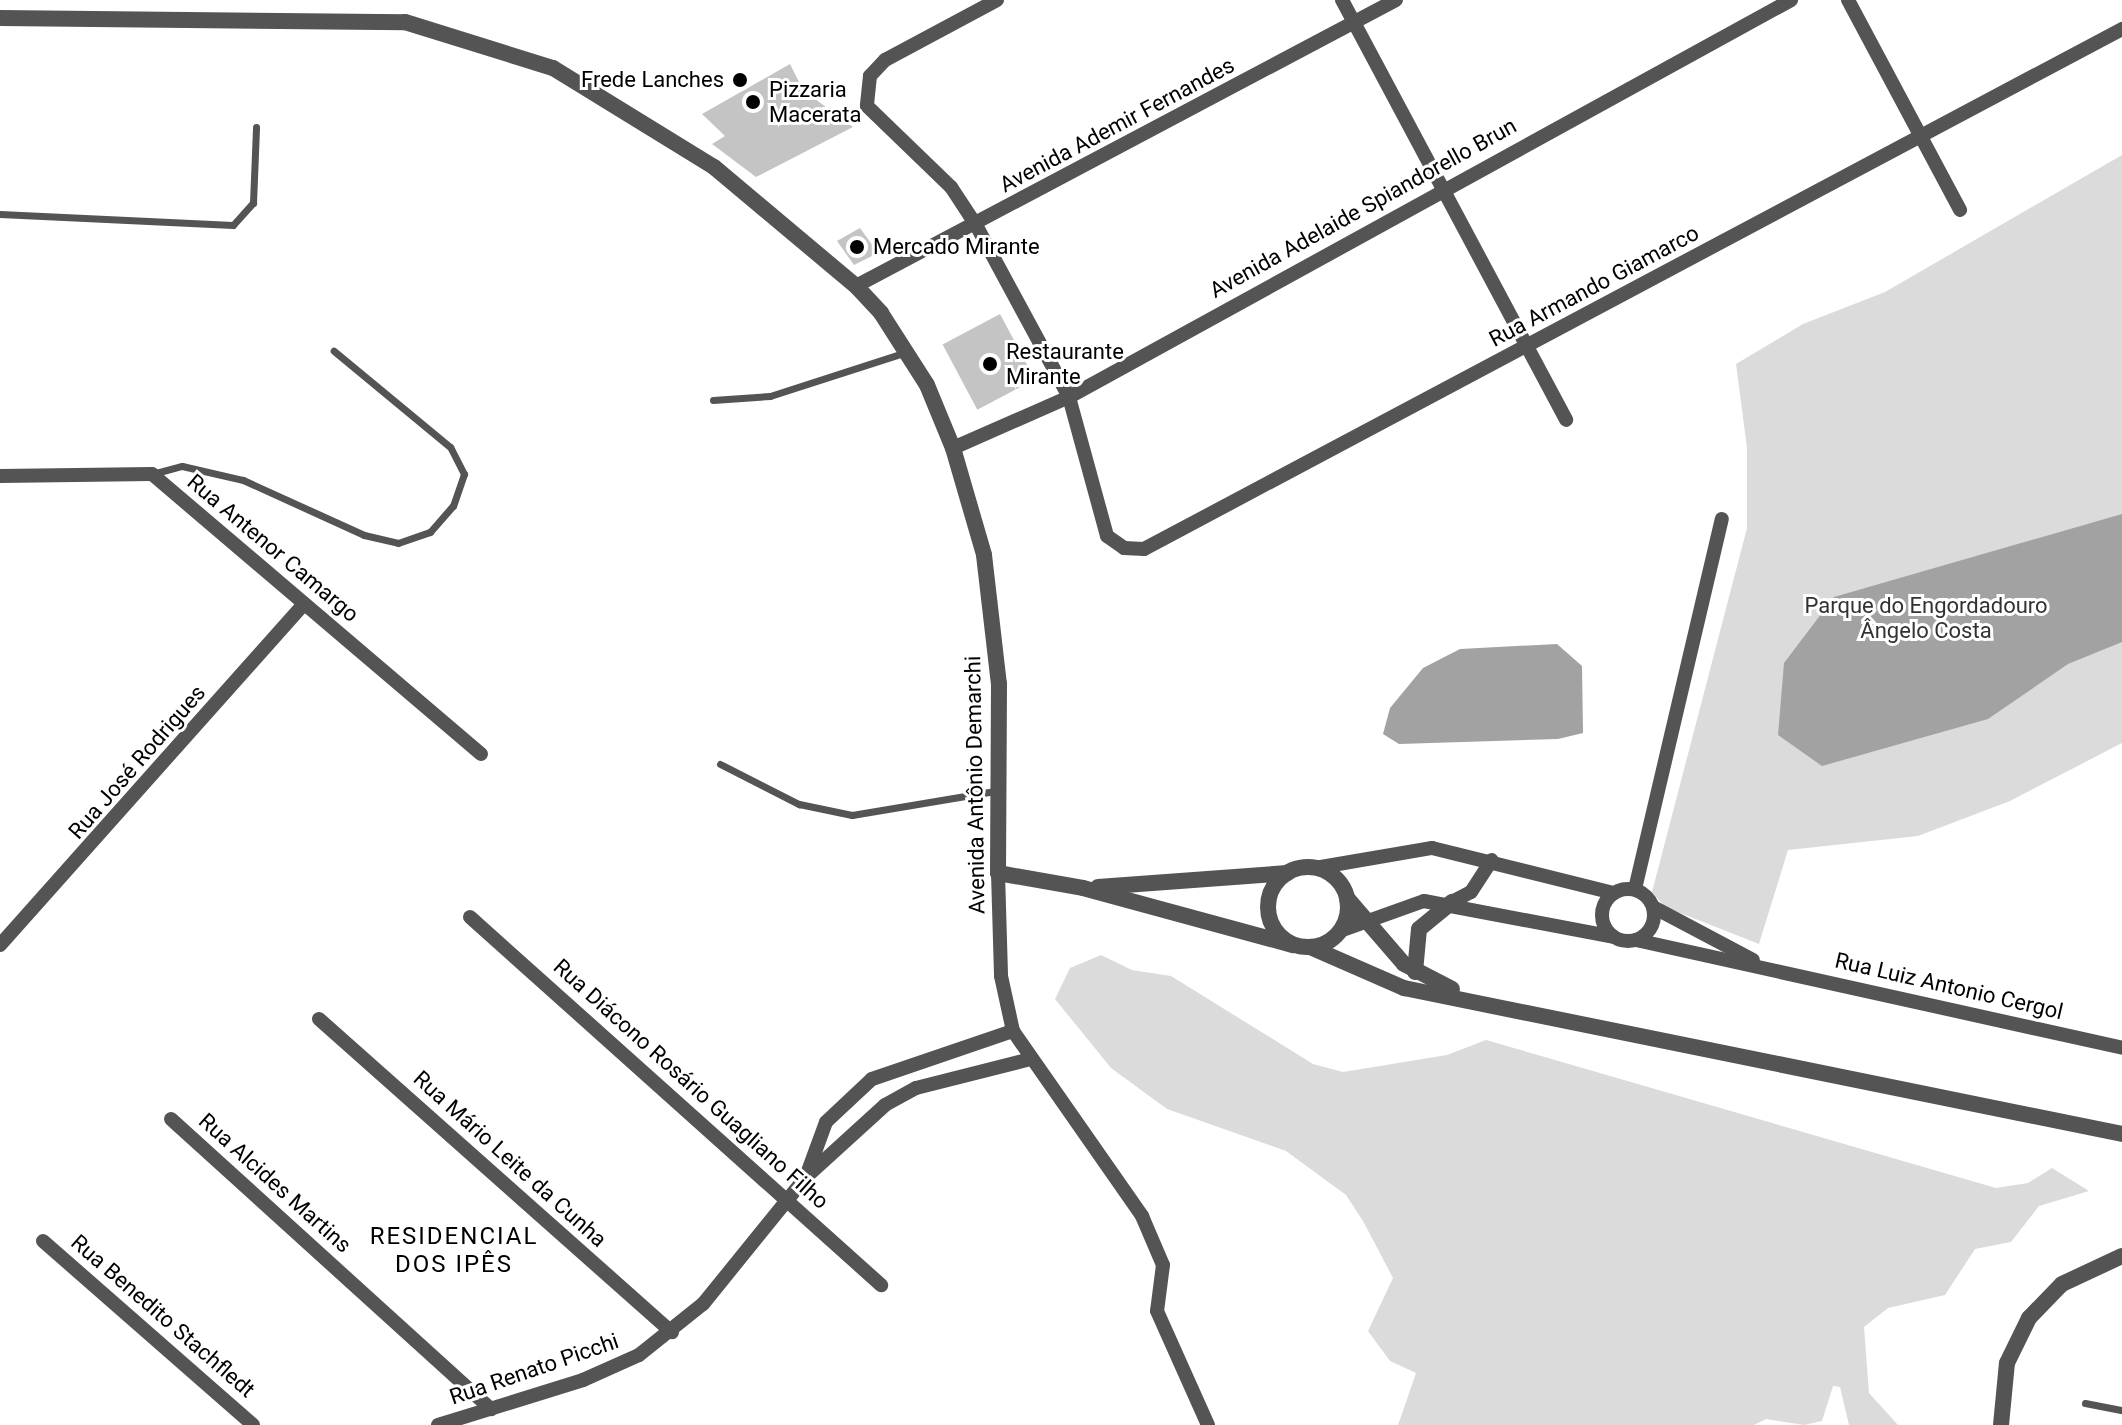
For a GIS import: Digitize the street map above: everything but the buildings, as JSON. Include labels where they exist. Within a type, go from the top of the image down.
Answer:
[{"type":"street","points":[[997,0],[885,60],[870,76],[867,106],[951,187],[976,225],[1069,397]]},
{"type":"street","points":[[1342,0],[1566,420]]},
{"type":"street","name":"Avenida Ademir Fernandes","points":[[856,286],[1396,0]]},
{"type":"street","name":"Avenida Adelaide Spiandorello Brun","points":[[953,448],[1069,397],[1442,188],[1791,0]]},
{"type":"street","points":[[1848,0],[1960,210]]},
{"type":"street","name":"Avenida Antônio Demarchi","points":[[0,18],[405,22],[476,39],[553,68],[633,114],[714,167],[856,286],[908,351],[953,448],[984,555],[999,684],[995,791],[1001,976],[1013,1031],[1142,1216],[1163,1265],[1157,1311],[1208,1425]]},
{"type":"street","name":"Rua Armando Giamarco","points":[[1069,397],[1097,513],[1107,536],[1124,548],[1144,549],[2122,29]]},
{"type":"street","points":[[0,476],[152,474]]},
{"type":"street","name":"Rua Antenor Camargo","points":[[152,474],[481,754]]},
{"type":"street","points":[[1083,888],[1287,873],[1432,848],[1492,860],[1614,893],[1635,889],[1722,519]]},
{"type":"street","name":"Rua José Rodrigues","points":[[0,945],[304,604]]},
{"type":"street","points":[[1415,972],[1419,929],[1452,902],[1471,892],[1492,860]]},
{"type":"street","points":[[1315,868],[1329,874],[1366,921],[1415,972],[1468,997]]},
{"type":"street","points":[[998,873],[1083,888],[1302,946],[1404,988],[1468,997],[2122,1134]]},
{"type":"street","points":[[1287,873],[1269,896],[1268,911],[1272,925],[1302,946]]},
{"type":"street","name":"Rua Luiz Antonio Cergol","points":[[1635,889],[1653,907],[1767,968]]},
{"type":"street","points":[[1614,893],[1602,921],[1614,937]]},
{"type":"street","points":[[1302,946],[1340,931],[1347,898]]},
{"type":"street","name":"Rua Luiz Antonio Cergol","points":[[1340,931],[1424,901],[1452,902],[1767,968],[2122,1048]]},
{"type":"street","points":[[1636,940],[1651,927],[1653,907]]},
{"type":"street","name":"Rua Diácono Rosário Guagliano Filho","points":[[470,917],[881,1285]]},
{"type":"street","name":"Rua Mário Leite da Cunha","points":[[319,1019],[672,1332]]},
{"type":"street","name":"Rua Renato Picchi","points":[[806,1177],[826,1122],[872,1079],[1013,1031]]},
{"type":"street","name":"Rua Renato Picchi","points":[[438,1425],[583,1380],[672,1332],[806,1177],[885,1105],[916,1088],[1031,1059]]},
{"type":"street","name":"Rua Alcides Martins","points":[[171,1119],[491,1409]]},
{"type":"street","name":"Rua Benedito Stachfledt","points":[[43,1241],[253,1425]]},
{"type":"street","points":[[2001,1425],[2007,1363],[2029,1318],[2062,1284],[2122,1256]]},
{"type":"lane","points":[[0,214],[233,225],[253,203],[256,127]]},
{"type":"lane","points":[[152,474],[182,466],[243,480],[364,535],[398,543],[430,532],[453,506],[464,474],[450,447],[334,351]]},
{"type":"lane","points":[[713,400],[770,396],[908,351]]},
{"type":"lane","points":[[720,764],[799,804],[852,815],[995,791]]},
{"type":"lane","points":[[2085,1403],[2122,1410]]},
{"type":"green space","name":"Parque do Engordadouro Ângelo Costa","points":[[2122,155],[2122,743],[2010,801],[1918,836],[1788,850],[1759,944],[1665,907],[1652,892],[1747,528],[1747,448],[1736,364],[1803,324],[1885,292]]},
{"type":"green space","points":[[1101,955],[1132,970],[1171,976],[1313,1064],[1343,1072],[1447,1055],[1486,1040],[1996,1188],[2028,1183],[2052,1168],[2089,1191],[2039,1206],[2011,1242],[1975,1249],[1945,1295],[1888,1308],[1864,1327],[1869,1393],[1898,1425],[1849,1425],[1840,1387],[1833,1386],[1822,1421],[1804,1425],[1766,1419],[1754,1425],[1398,1425],[1416,1373],[1390,1361],[1368,1331],[1393,1278],[1363,1221],[1346,1195],[1286,1151],[1167,1109],[1111,1068],[1055,999],[1070,968]]},
{"type":"shaded area","points":[[2122,514],[2122,642],[2068,664],[1988,719],[1822,766],[1778,735],[1784,663],[1834,597]]},
{"type":"shaded area","points":[[1557,644],[1582,666],[1583,733],[1558,739],[1399,744],[1383,734],[1390,708],[1423,668],[1460,649]]},
{"type":"place","name":"Frede Lanches","points":[[740,80]]},
{"type":"place","name":"Pizzaria Macerata","points":[[753,102]]},
{"type":"place","name":"Mercado Mirante","points":[[857,247]]},
{"type":"place","name":"Restaurante Mirante","points":[[990,364]]},
{"type":"district","name":"RESIDENCIAL DOS IPÊS","points":[[454,1251]]}]
